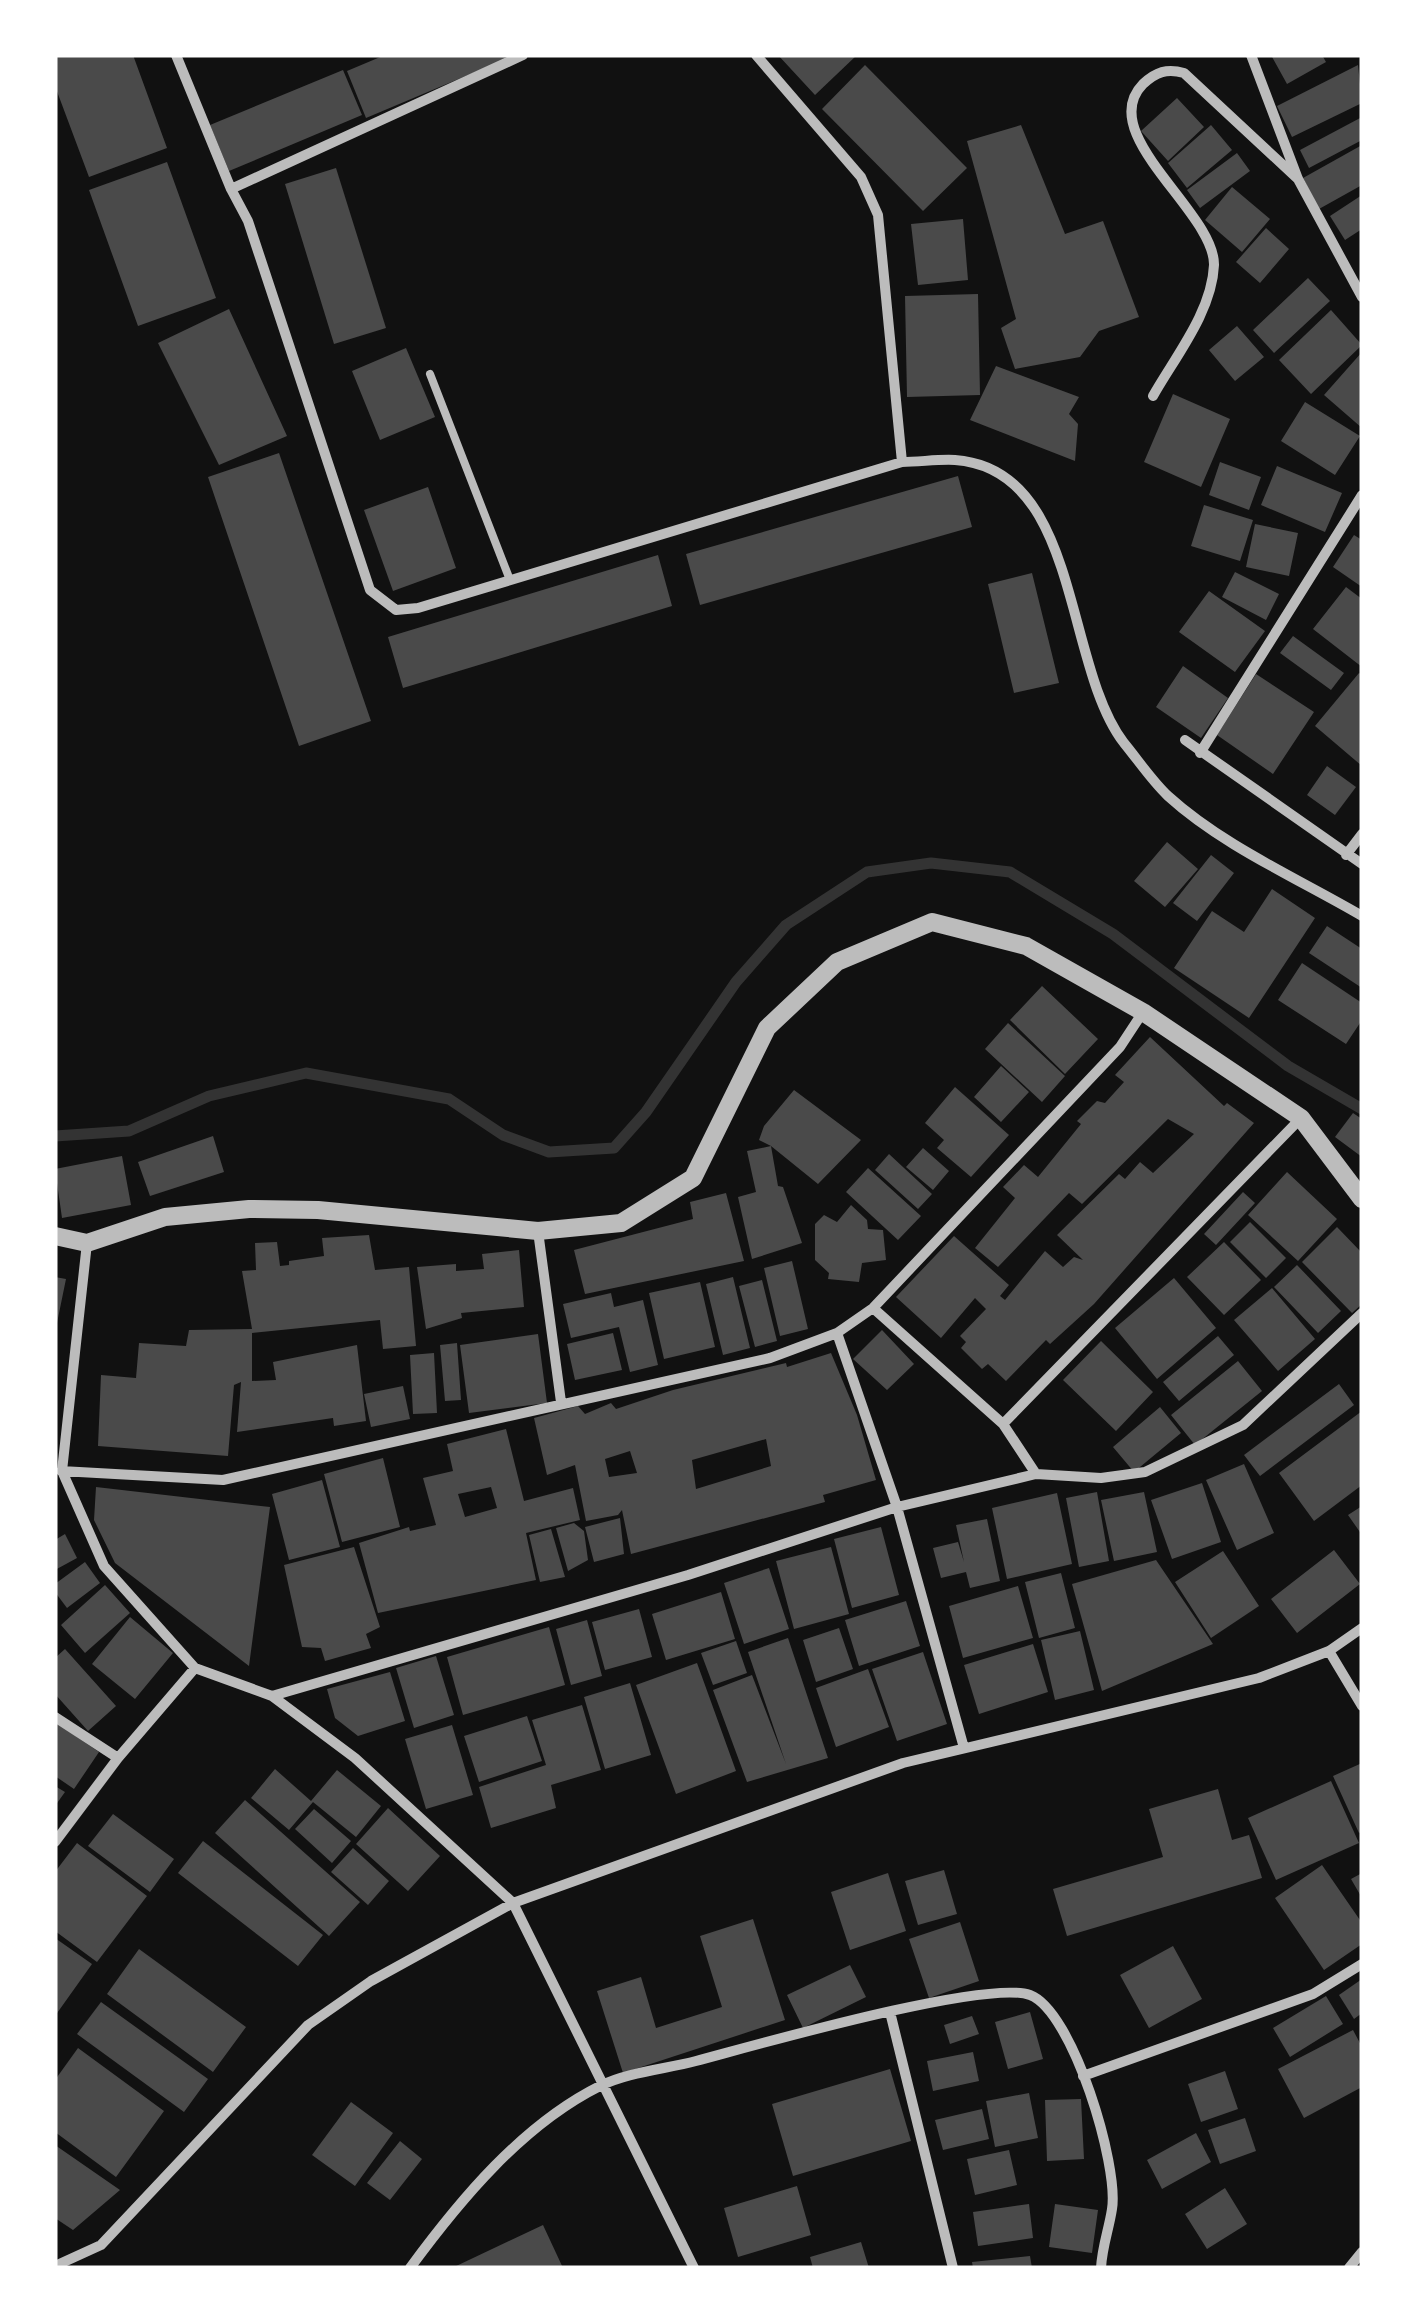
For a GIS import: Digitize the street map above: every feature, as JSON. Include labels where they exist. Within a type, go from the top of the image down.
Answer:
[{"type":"street","points":[[176,55],[248,221],[370,590],[396,610],[510,580],[902,462],[958,460],[997,472],[1028,494],[1047,528],[1097,696],[1121,739],[1168,796],[1215,829],[1362,916]]},
{"type":"street","points":[[231,189],[523,55]]},
{"type":"street","points":[[756,55],[862,177],[878,215],[902,462]]},
{"type":"street","points":[[1251,55],[1298,179],[1362,297]]},
{"type":"street","points":[[1153,396],[1203,309],[1214,260],[1204,234],[1138,140],[1131,118],[1139,88],[1155,74],[1171,69],[1184,73],[1298,179]]},
{"type":"street","points":[[1200,753],[1362,495]]},
{"type":"street","points":[[1184,740],[1362,864]]},
{"type":"street","points":[[1346,855],[1362,834]]},
{"type":"street","points":[[55,1236],[87,1243],[165,1217],[249,1209],[318,1210],[538,1231],[621,1223],[693,1178],[766,1028],[837,962],[932,922],[1026,946],[1143,1012],[1301,1118],[1362,1199]]},
{"type":"street","points":[[58,1470],[223,1480],[561,1402],[638,1390],[770,1358],[836,1334],[873,1308],[1120,1047],[1143,1012]]},
{"type":"street","points":[[1003,1424],[1301,1118]]},
{"type":"street","points":[[538,1231],[561,1402]]},
{"type":"street","points":[[87,1243],[58,1470],[104,1566],[195,1668],[272,1696],[355,1758],[513,1903],[694,2268]]},
{"type":"street","points":[[873,1308],[1003,1424],[1036,1474]]},
{"type":"street","points":[[272,1696],[688,1575],[897,1507],[1036,1474],[1102,1478],[1146,1472],[1243,1425],[1362,1313]]},
{"type":"street","points":[[836,1334],[897,1507],[964,1748]]},
{"type":"street","points":[[55,2266],[101,2245],[308,2025],[372,1981],[513,1903],[904,1763],[1259,1678],[1329,1650],[1362,1628]]},
{"type":"street","points":[[1329,1650],[1362,1706]]},
{"type":"street","points":[[55,1842],[118,1758],[195,1668]]},
{"type":"street","points":[[55,1716],[118,1758]]},
{"type":"street","points":[[1084,2076],[1313,1994],[1362,1964]]},
{"type":"street","points":[[410,2268],[496,2163],[602,2085],[890,2012],[1008,1992],[1031,1996],[1052,2015],[1084,2076],[1111,2170],[1112,2208],[1100,2268]]},
{"type":"street","points":[[890,2012],[953,2268]]},
{"type":"street","points":[[1351,2267],[1362,2252]]},
{"type":"lane","points":[[430,374],[510,580]]},
{"type":"building","points":[[55,55],[133,55],[167,148],[89,177],[55,86]]},
{"type":"building","points":[[385,55],[505,55],[506,59],[366,118],[347,71]]},
{"type":"building","points":[[778,55],[857,55],[815,95]]},
{"type":"building","points":[[1271,55],[1322,55],[1326,62],[1287,84]]},
{"type":"building","points":[[865,65],[967,168],[923,211],[822,109]]},
{"type":"building","points":[[1358,65],[1362,103],[1292,137],[1277,106]]},
{"type":"building","points":[[343,70],[362,115],[229,171],[210,125]]},
{"type":"building","points":[[1177,98],[1204,127],[1168,161],[1141,131]]},
{"type":"building","points":[[1362,117],[1362,140],[1309,168],[1300,150]]},
{"type":"building","points":[[1021,125],[1065,234],[1103,221],[1139,317],[1099,331],[1080,357],[1015,369],[1001,328],[1016,319],[967,141]]},
{"type":"building","points":[[1211,125],[1232,150],[1187,188],[1168,163]]},
{"type":"building","points":[[1362,145],[1362,185],[1319,209],[1303,178]]},
{"type":"building","points":[[1237,153],[1250,171],[1200,208],[1187,190]]},
{"type":"building","points":[[167,162],[216,298],[138,326],[89,190]]},
{"type":"building","points":[[336,168],[386,328],[334,344],[285,184]]},
{"type":"building","points":[[1232,187],[1270,219],[1242,252],[1205,220]]},
{"type":"building","points":[[1362,195],[1362,229],[1345,240],[1330,216]]},
{"type":"building","points":[[963,219],[968,280],[918,285],[911,224]]},
{"type":"building","points":[[1266,228],[1289,249],[1260,283],[1236,262]]},
{"type":"building","points":[[1308,278],[1330,301],[1274,353],[1253,330]]},
{"type":"building","points":[[978,294],[980,395],[907,397],[905,296]]},
{"type":"building","points":[[229,309],[287,436],[219,465],[158,343]]},
{"type":"building","points":[[1331,310],[1362,345],[1311,394],[1279,360]]},
{"type":"building","points":[[1237,326],[1264,357],[1235,381],[1209,350]]},
{"type":"building","points":[[406,348],[435,417],[380,440],[352,371]]},
{"type":"building","points":[[1362,352],[1362,428],[1324,395]]},
{"type":"building","points":[[996,366],[1079,397],[1069,414],[1078,424],[1075,461],[970,420]]},
{"type":"building","points":[[1173,394],[1230,419],[1201,487],[1144,462]]},
{"type":"building","points":[[1305,402],[1360,436],[1335,475],[1281,441]]},
{"type":"building","points":[[279,453],[371,721],[299,746],[208,477]]},
{"type":"building","points":[[1220,462],[1261,477],[1249,510],[1209,495]]},
{"type":"building","points":[[1277,466],[1342,493],[1325,532],[1261,505]]},
{"type":"building","points":[[958,476],[972,527],[700,605],[686,554]]},
{"type":"building","points":[[428,487],[456,568],[393,591],[364,510]]},
{"type":"building","points":[[1204,505],[1253,520],[1240,561],[1191,546]]},
{"type":"building","points":[[1255,524],[1298,533],[1289,576],[1246,567]]},
{"type":"building","points":[[1354,535],[1362,540],[1362,587],[1333,567]]},
{"type":"building","points":[[658,555],[672,606],[403,688],[388,637]]},
{"type":"building","points":[[1235,572],[1279,594],[1266,620],[1222,597]]},
{"type":"building","points":[[1032,573],[1059,683],[1014,693],[988,584]]},
{"type":"building","points":[[1346,587],[1362,599],[1362,667],[1313,629]]},
{"type":"building","points":[[1209,591],[1265,631],[1235,672],[1179,632]]},
{"type":"building","points":[[1293,636],[1344,673],[1331,690],[1280,653]]},
{"type":"building","points":[[1183,666],[1228,698],[1201,738],[1156,707]]},
{"type":"building","points":[[1359,673],[1362,675],[1362,766],[1315,726]]},
{"type":"building","points":[[1256,674],[1314,712],[1273,774],[1217,735]]},
{"type":"building","points":[[1327,766],[1356,787],[1335,815],[1307,795]]},
{"type":"building","points":[[1167,842],[1198,869],[1165,907],[1134,881]]},
{"type":"building","points":[[1211,855],[1234,873],[1197,921],[1173,903]]},
{"type":"building","points":[[1272,889],[1315,918],[1249,1018],[1174,968],[1212,911],[1244,932]]},
{"type":"building","points":[[1327,926],[1362,949],[1362,988],[1309,953]]},
{"type":"building","points":[[1302,963],[1362,1003],[1362,1020],[1346,1044],[1278,1000]]},
{"type":"building","points":[[1042,986],[1098,1039],[1065,1074],[1010,1020]]},
{"type":"building","points":[[1008,1023],[1065,1076],[1042,1102],[985,1049]]},
{"type":"building","points":[[1150,1037],[1224,1106],[1227,1103],[1254,1123],[1094,1304],[1050,1344],[1046,1340],[1006,1381],[988,1364],[982,1369],[961,1348],[966,1342],[960,1336],[986,1309],[975,1298],[941,1338],[896,1297],[954,1236],[1009,1285],[1000,1296],[1005,1300],[1045,1251],[1063,1267],[1074,1257],[1083,1260],[1057,1235],[1119,1174],[1125,1179],[1140,1162],[1153,1173],[1194,1134],[1168,1119],[1082,1204],[1069,1193],[998,1267],[975,1248],[1015,1198],[1003,1187],[1024,1165],[1038,1177],[1081,1124],[1077,1121],[1097,1101],[1105,1103],[1124,1082],[1115,1075]]},
{"type":"building","points":[[1001,1066],[1029,1092],[1001,1122],[974,1097]]},
{"type":"building","points":[[955,1087],[1009,1135],[971,1177],[937,1148],[944,1140],[925,1123]]},
{"type":"building","points":[[794,1090],[861,1140],[818,1184],[759,1140],[764,1126]]},
{"type":"building","points":[[1353,1113],[1362,1119],[1362,1157],[1335,1137]]},
{"type":"building","points":[[213,1136],[224,1172],[150,1196],[138,1162]]},
{"type":"building","points":[[771,1146],[778,1186],[783,1187],[802,1243],[752,1259],[738,1197],[756,1192],[747,1151]]},
{"type":"building","points":[[923,1148],[949,1171],[933,1190],[906,1167]]},
{"type":"building","points":[[889,1154],[932,1194],[918,1209],[875,1170]]},
{"type":"building","points":[[122,1156],[131,1205],[62,1218],[55,1169]]},
{"type":"building","points":[[868,1168],[921,1216],[898,1240],[846,1192]]},
{"type":"building","points":[[1287,1172],[1337,1219],[1298,1261],[1248,1215]]},
{"type":"building","points":[[1243,1192],[1255,1203],[1216,1245],[1204,1234]]},
{"type":"building","points":[[726,1193],[744,1261],[585,1294],[574,1250],[693,1219],[690,1202]]},
{"type":"building","points":[[851,1205],[867,1220],[868,1229],[883,1230],[886,1260],[862,1263],[859,1282],[828,1279],[829,1273],[815,1260],[815,1224],[824,1215],[837,1222]]},
{"type":"building","points":[[1250,1222],[1286,1258],[1266,1278],[1230,1242]]},
{"type":"building","points":[[1337,1227],[1362,1253],[1362,1304],[1352,1313],[1302,1262]]},
{"type":"building","points":[[369,1235],[375,1270],[409,1267],[416,1346],[383,1349],[380,1320],[252,1333],[252,1381],[276,1380],[273,1362],[357,1345],[366,1421],[334,1426],[333,1418],[237,1432],[241,1382],[234,1385],[228,1456],[98,1446],[101,1375],[136,1378],[139,1343],[186,1346],[189,1330],[252,1329],[242,1271],[256,1270],[255,1243],[277,1242],[280,1266],[324,1256],[322,1238]]},
{"type":"building","points":[[1224,1242],[1261,1280],[1224,1315],[1187,1277]]},
{"type":"building","points":[[519,1250],[524,1307],[461,1313],[462,1318],[426,1329],[417,1267],[456,1264],[456,1271],[484,1269],[482,1254]]},
{"type":"building","points":[[792,1261],[808,1329],[780,1336],[764,1268]]},
{"type":"building","points":[[1297,1265],[1341,1311],[1318,1333],[1274,1287]]},
{"type":"building","points":[[55,1277],[66,1279],[57,1323],[55,1323]]},
{"type":"building","points":[[733,1277],[750,1348],[723,1355],[706,1284]]},
{"type":"building","points":[[1174,1278],[1216,1328],[1157,1379],[1115,1328]]},
{"type":"building","points":[[762,1280],[777,1341],[755,1347],[739,1286]]},
{"type":"building","points":[[700,1282],[715,1347],[664,1359],[649,1293]]},
{"type":"building","points":[[1272,1288],[1315,1339],[1278,1371],[1234,1320]]},
{"type":"building","points":[[611,1293],[614,1307],[643,1300],[658,1365],[630,1372],[619,1327],[571,1338],[563,1304]]},
{"type":"building","points":[[882,1330],[914,1364],[887,1390],[853,1359]]},
{"type":"building","points":[[613,1333],[622,1370],[575,1380],[567,1344]]},
{"type":"building","points":[[538,1334],[547,1403],[469,1413],[460,1345]]},
{"type":"building","points":[[1218,1336],[1234,1355],[1179,1401],[1163,1382]]},
{"type":"building","points":[[1101,1341],[1153,1392],[1116,1431],[1063,1380]]},
{"type":"building","points":[[457,1343],[461,1400],[445,1401],[440,1345]]},
{"type":"building","points":[[434,1353],[437,1413],[413,1414],[410,1355]]},
{"type":"building","points":[[831,1353],[857,1415],[876,1480],[823,1495],[825,1502],[631,1554],[622,1510],[618,1515],[586,1521],[575,1465],[547,1475],[534,1418],[578,1406],[585,1414],[611,1403],[616,1409],[673,1390],[786,1363],[787,1367]],"holes":[[[766,1439],[771,1466],[696,1489],[692,1460]],[[630,1451],[637,1473],[609,1477],[605,1459]]]},
{"type":"building","points":[[1238,1361],[1262,1391],[1195,1445],[1171,1415]]},
{"type":"building","points":[[1339,1384],[1354,1405],[1260,1476],[1244,1455]]},
{"type":"building","points":[[403,1386],[410,1419],[371,1427],[364,1394]]},
{"type":"building","points":[[1160,1407],[1181,1433],[1134,1472],[1113,1447]]},
{"type":"building","points":[[1362,1411],[1362,1485],[1314,1521],[1279,1473]]},
{"type":"building","points":[[506,1429],[524,1501],[573,1488],[580,1520],[526,1533],[536,1580],[378,1613],[359,1543],[409,1527],[410,1531],[436,1525],[423,1478],[453,1471],[447,1444]],"holes":[[[491,1487],[497,1508],[465,1517],[458,1494]]]},
{"type":"building","points":[[383,1458],[400,1527],[342,1542],[324,1474]]},
{"type":"building","points":[[1244,1464],[1274,1533],[1237,1550],[1206,1480]]},
{"type":"building","points":[[322,1480],[340,1547],[289,1560],[272,1494]]},
{"type":"building","points":[[1202,1483],[1221,1542],[1172,1559],[1151,1500]]},
{"type":"building","points":[[96,1487],[270,1507],[249,1666],[115,1563],[94,1520]]},
{"type":"building","points":[[1097,1492],[1109,1561],[1079,1567],[1066,1498]]},
{"type":"building","points":[[1144,1492],[1157,1552],[1114,1561],[1101,1500]]},
{"type":"building","points":[[1057,1493],[1072,1564],[1007,1579],[992,1508]]},
{"type":"building","points":[[1362,1506],[1362,1535],[1348,1515]]},
{"type":"building","points":[[620,1518],[624,1554],[594,1562],[585,1527]]},
{"type":"building","points":[[987,1519],[1000,1581],[970,1588],[966,1572],[941,1578],[933,1548],[958,1542],[964,1562],[956,1525]]},
{"type":"building","points":[[574,1523],[584,1531],[588,1560],[568,1571],[556,1528]]},
{"type":"building","points":[[881,1527],[899,1595],[852,1608],[834,1539]]},
{"type":"building","points":[[551,1529],[565,1577],[540,1582],[529,1535]]},
{"type":"building","points":[[65,1534],[77,1558],[55,1570],[55,1540]]},
{"type":"building","points":[[354,1547],[380,1627],[366,1634],[371,1648],[325,1661],[321,1648],[302,1647],[284,1565]]},
{"type":"building","points":[[831,1547],[849,1614],[794,1629],[776,1561]]},
{"type":"building","points":[[1334,1550],[1360,1584],[1297,1633],[1271,1599]]},
{"type":"building","points":[[1223,1551],[1259,1606],[1211,1638],[1175,1582]]},
{"type":"building","points":[[1156,1560],[1213,1644],[1102,1691],[1072,1584]]},
{"type":"building","points":[[85,1562],[100,1583],[67,1608],[55,1592],[55,1584]]},
{"type":"building","points":[[769,1568],[789,1629],[744,1644],[724,1583]]},
{"type":"building","points":[[1061,1573],[1075,1628],[1039,1638],[1025,1582]]},
{"type":"building","points":[[105,1585],[130,1613],[85,1653],[61,1625]]},
{"type":"building","points":[[1018,1586],[1033,1638],[963,1658],[949,1606]]},
{"type":"building","points":[[721,1592],[735,1639],[666,1660],[652,1614]]},
{"type":"building","points":[[906,1601],[920,1646],[859,1666],[845,1620]]},
{"type":"building","points":[[639,1609],[652,1657],[605,1670],[592,1622]]},
{"type":"building","points":[[130,1617],[173,1653],[135,1699],[92,1664]]},
{"type":"building","points":[[587,1620],[602,1676],[571,1685],[556,1629]]},
{"type":"building","points":[[549,1627],[565,1685],[463,1715],[447,1657]]},
{"type":"building","points":[[839,1628],[853,1669],[816,1682],[803,1640]]},
{"type":"building","points":[[1080,1631],[1094,1690],[1055,1700],[1041,1640]]},
{"type":"building","points":[[788,1638],[828,1758],[747,1782],[713,1690],[752,1675],[786,1764],[748,1652]]},
{"type":"building","points":[[736,1641],[747,1673],[713,1685],[701,1653]]},
{"type":"building","points":[[1033,1644],[1048,1692],[979,1714],[964,1665]]},
{"type":"building","points":[[65,1649],[116,1706],[88,1731],[55,1694],[55,1658]]},
{"type":"building","points":[[923,1652],[947,1724],[897,1741],[872,1669]]},
{"type":"building","points":[[436,1656],[454,1715],[414,1728],[396,1668]]},
{"type":"building","points":[[697,1663],[736,1771],[676,1794],[636,1685]]},
{"type":"building","points":[[868,1669],[889,1727],[836,1747],[816,1688]]},
{"type":"building","points":[[390,1672],[405,1721],[358,1736],[335,1718],[327,1689]]},
{"type":"building","points":[[630,1683],[651,1755],[605,1769],[584,1697]]},
{"type":"building","points":[[582,1705],[601,1770],[551,1785],[556,1808],[491,1828],[479,1787],[546,1765],[532,1720]]},
{"type":"building","points":[[527,1716],[542,1761],[479,1782],[464,1736]]},
{"type":"building","points":[[55,1722],[99,1752],[74,1789],[55,1776]]},
{"type":"building","points":[[452,1725],[473,1795],[426,1809],[405,1739]]},
{"type":"building","points":[[1362,1763],[1362,1831],[1359,1833],[1333,1776]]},
{"type":"building","points":[[275,1769],[311,1801],[337,1770],[381,1806],[356,1837],[313,1802],[289,1830],[251,1798]]},
{"type":"building","points":[[1331,1781],[1359,1843],[1276,1880],[1248,1818]]},
{"type":"building","points":[[55,1786],[65,1792],[55,1806]]},
{"type":"building","points":[[1218,1789],[1232,1840],[1249,1835],[1262,1878],[1067,1936],[1053,1889],[1163,1857],[1149,1809]]},
{"type":"building","points":[[245,1800],[360,1902],[329,1936],[215,1833]]},
{"type":"building","points":[[388,1808],[440,1856],[408,1891],[356,1844]]},
{"type":"building","points":[[314,1809],[351,1841],[332,1863],[295,1829]]},
{"type":"building","points":[[113,1814],[174,1859],[150,1892],[88,1846]]},
{"type":"building","points":[[203,1841],[323,1935],[298,1966],[178,1873]]},
{"type":"building","points":[[77,1843],[147,1896],[97,1962],[55,1931],[55,1872]]},
{"type":"building","points":[[353,1848],[389,1881],[368,1905],[331,1872]]},
{"type":"building","points":[[1322,1865],[1362,1923],[1362,1944],[1324,1970],[1275,1898]]},
{"type":"building","points":[[944,1870],[957,1914],[918,1925],[905,1881]]},
{"type":"building","points":[[888,1873],[906,1931],[850,1950],[831,1892]]},
{"type":"building","points":[[1362,1873],[1362,1898],[1351,1879]]},
{"type":"building","points":[[753,1919],[785,2020],[623,2073],[597,1991],[641,1977],[656,2028],[722,2007],[700,1936]]},
{"type":"building","points":[[960,1922],[979,1981],[929,1998],[909,1939]]},
{"type":"building","points":[[55,1938],[92,1964],[55,2016]]},
{"type":"building","points":[[1173,1946],[1202,1999],[1149,2028],[1120,1975]]},
{"type":"building","points":[[139,1949],[246,2027],[213,2072],[107,1994]]},
{"type":"building","points":[[850,1965],[866,1997],[803,2028],[787,1995]]},
{"type":"building","points":[[1362,1979],[1362,2013],[1354,2019],[1339,1995]]},
{"type":"building","points":[[1326,1996],[1343,2024],[1290,2057],[1273,2028]]},
{"type":"building","points":[[101,2002],[208,2079],[184,2112],[77,2034]]},
{"type":"building","points":[[1030,2012],[1043,2059],[1008,2069],[995,2022]]},
{"type":"building","points":[[972,2016],[979,2034],[950,2044],[944,2025]]},
{"type":"building","points":[[1353,2030],[1362,2047],[1362,2087],[1304,2118],[1278,2069]]},
{"type":"building","points":[[78,2048],[164,2111],[116,2177],[55,2132],[55,2080]]},
{"type":"building","points":[[973,2052],[979,2081],[933,2091],[927,2061]]},
{"type":"building","points":[[890,2069],[911,2141],[793,2176],[772,2104]]},
{"type":"building","points":[[1225,2071],[1238,2109],[1201,2122],[1188,2084]]},
{"type":"building","points":[[1029,2093],[1038,2138],[995,2147],[986,2101]]},
{"type":"building","points":[[1081,2099],[1084,2159],[1047,2161],[1045,2100]]},
{"type":"building","points":[[351,2102],[393,2133],[355,2186],[312,2155]]},
{"type":"building","points":[[982,2109],[989,2139],[943,2150],[935,2120]]},
{"type":"building","points":[[1245,2118],[1256,2151],[1220,2164],[1208,2130]]},
{"type":"building","points":[[1196,2133],[1211,2162],[1162,2189],[1147,2160]]},
{"type":"building","points":[[400,2141],[422,2159],[390,2200],[367,2183]]},
{"type":"building","points":[[55,2145],[120,2190],[73,2230],[55,2218]]},
{"type":"building","points":[[1009,2150],[1017,2185],[975,2195],[967,2159]]},
{"type":"building","points":[[797,2186],[811,2235],[738,2257],[724,2208]]},
{"type":"building","points":[[1225,2188],[1247,2224],[1207,2249],[1185,2214]]},
{"type":"building","points":[[1029,2204],[1033,2238],[978,2246],[973,2212]]},
{"type":"building","points":[[1055,2204],[1098,2210],[1092,2253],[1049,2247]]},
{"type":"building","points":[[543,2225],[563,2268],[452,2268]]},
{"type":"building","points":[[861,2242],[869,2268],[813,2268],[810,2257]]},
{"type":"building","points":[[1030,2256],[1032,2268],[973,2268],[972,2262]]},
{"type":"waterway","points":[[55,1136],[129,1131],[209,1096],[306,1073],[449,1099],[503,1135],[549,1152],[614,1148],[646,1112],[736,982],[786,925],[867,872],[931,863],[1010,872],[1113,934],[1288,1066],[1362,1109]]}]
